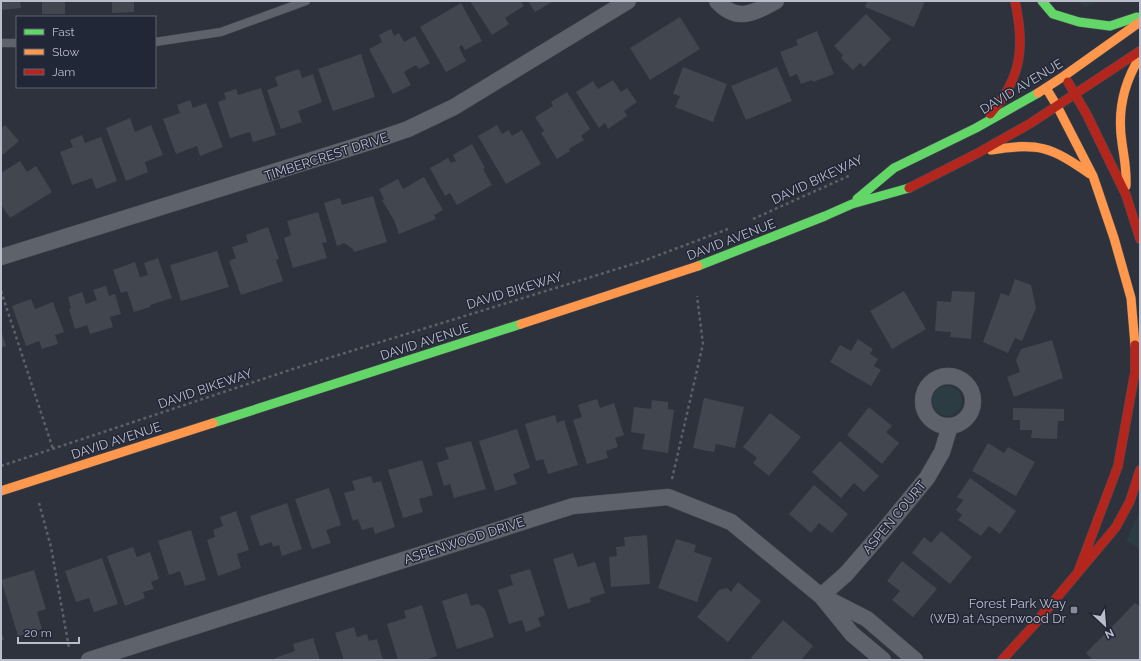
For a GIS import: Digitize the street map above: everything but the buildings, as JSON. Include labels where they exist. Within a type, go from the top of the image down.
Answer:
[{"type":"main road","points":[[976,128],[995,110],[1015,80],[1019,62],[1020,21],[1015,1]]},
{"type":"main road","points":[[1042,1],[1053,14],[1078,22],[1110,26],[1140,16]]},
{"type":"main road","name":"DAVID AVENUE","points":[[852,204],[894,168],[976,128],[1046,88],[1140,22]]},
{"type":"main road","name":"DAVID AVENUE","points":[[1,492],[683,272],[852,204],[906,190],[978,153],[1031,123],[1140,51]]},
{"type":"main road","points":[[1126,195],[1126,170],[1119,129],[1119,106],[1126,81],[1140,57]]},
{"type":"main road","points":[[1064,76],[1087,115],[1126,195],[1140,239]]},
{"type":"main road","points":[[1046,88],[1057,106],[1093,176],[1114,238],[1131,298],[1135,372],[1118,466],[1078,572]]},
{"type":"main road","points":[[978,153],[1024,146],[1044,148],[1060,154],[1093,176]]},
{"type":"main road","points":[[1002,660],[1116,527],[1130,501],[1140,470]]},
{"type":"street","name":"TIMBERCREST DRIVE","points":[[1,257],[371,142],[408,129],[454,107],[628,1]]},
{"type":"street","points":[[717,1],[729,11],[742,14],[752,13],[776,1]]},
{"type":"street","name":"ASPEN COURT","points":[[821,596],[846,574],[927,478],[942,452],[950,426]]},
{"type":"street","name":"ASPENWOOD DRIVE","points":[[89,660],[572,506],[668,497],[731,522],[821,596],[852,634],[883,660]]},
{"type":"street","name":"ASPENWOOD DRIVE","points":[[821,596],[867,619],[915,660]]},
{"type":"lane","points":[[156,42],[221,32],[306,1]]},
{"type":"lane","points":[[1,43],[16,44]]},
{"type":"path","name":"DAVID BIKEWAY","points":[[751,220],[858,171]]},
{"type":"path","name":"DAVID BIKEWAY","points":[[1,466],[292,369],[643,261],[731,228]]},
{"type":"path","points":[[1,291],[53,449]]},
{"type":"path","points":[[672,480],[703,344],[697,296]]},
{"type":"path","points":[[39,503],[50,547],[69,648]]},
{"type":"shaded area","points":[[1076,1],[1099,1],[1085,7]]},
{"type":"shaded area","points":[[947,386],[958,390],[962,401],[958,412],[947,416],[936,412],[932,401],[936,390]]},
{"type":"shaded area","points":[[1140,512],[1140,550],[1126,540]]},
{"type":"traffic: fast","points":[[1042,1],[1053,14],[1079,22],[1110,26],[1137,17]]},
{"type":"traffic: fast","points":[[857,199],[894,168],[976,128],[1038,93]]},
{"type":"traffic: fast","points":[[698,266],[852,204],[909,188]]},
{"type":"traffic: fast","points":[[213,423],[521,324]]},
{"type":"traffic: slow","points":[[1038,93],[1140,22]]},
{"type":"traffic: slow","points":[[1126,186],[1126,169],[1120,120],[1121,109],[1129,77],[1140,57]]},
{"type":"traffic: slow","points":[[1046,88],[1057,106],[1093,176],[1114,238],[1131,298],[1135,345]]},
{"type":"traffic: slow","points":[[991,150],[1021,147],[1044,149],[1054,152],[1090,174]]},
{"type":"traffic: slow","points":[[521,324],[698,266]]},
{"type":"traffic: slow","points":[[1,491],[213,423]]},
{"type":"traffic: jam","points":[[990,114],[1001,101],[1015,75],[1020,47],[1020,33],[1015,1]]},
{"type":"traffic: jam","points":[[909,188],[978,153],[1031,123],[1140,51]]},
{"type":"traffic: jam","points":[[1068,82],[1087,115],[1126,195],[1140,239]]},
{"type":"traffic: jam","points":[[1078,572],[1118,466],[1135,372],[1135,345]]},
{"type":"traffic: jam","points":[[1002,660],[1033,626],[1116,527],[1130,501],[1140,470]]},
{"type":"place","name":"Forest Park Way (WB) at Aspenwood Dr","points":[[1074,610]]}]
